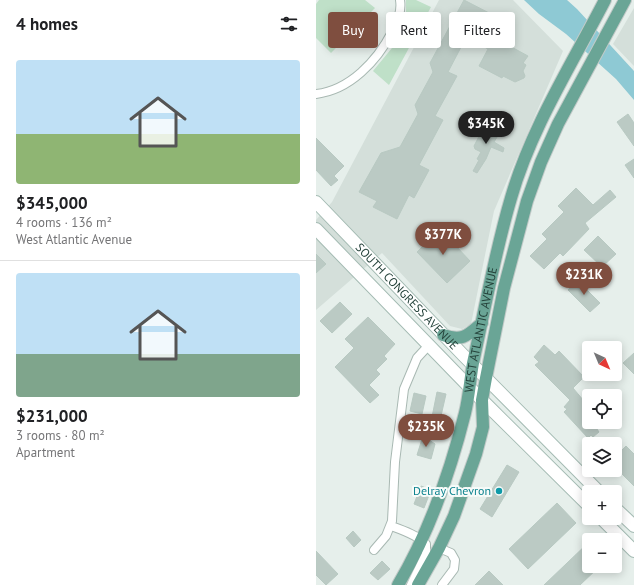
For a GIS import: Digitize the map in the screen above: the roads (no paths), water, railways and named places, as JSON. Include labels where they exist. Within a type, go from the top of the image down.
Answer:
[{"type":"main road","name":"WEST ATLANTIC AVENUE","points":[[398,585],[422,540],[450,469],[465,411],[493,267],[511,196],[543,117],[605,0]]},
{"type":"main road","name":"WEST ATLANTIC AVENUE","points":[[418,585],[439,548],[454,516],[476,454],[483,427],[482,400],[504,288],[527,201],[541,162],[558,124],[625,0]]},
{"type":"main road","name":"SOUTH CONGRESS AVENUE","points":[[316,202],[443,335],[592,485]]},
{"type":"main road","name":"SOUTH CONGRESS AVENUE","points":[[316,228],[482,400],[582,499]]},
{"type":"main road","points":[[340,253],[360,257],[367,255]]},
{"type":"main road","points":[[443,335],[454,339],[462,337],[482,323]]},
{"type":"main road","points":[[622,515],[634,526]]},
{"type":"main road","points":[[608,525],[634,551]]},
{"type":"street","points":[[316,94],[341,86],[359,74],[374,59],[385,44],[398,19],[400,0]]},
{"type":"street","points":[[543,117],[558,124]]},
{"type":"street","points":[[374,550],[386,536],[391,526],[396,457],[404,388],[417,358],[429,345]]},
{"type":"street","points":[[391,526],[422,540],[426,544],[426,554],[411,585]]},
{"type":"street","points":[[439,548],[451,553],[455,560],[454,569],[442,585]]},
{"type":"water","points":[[524,0],[567,0],[577,9],[634,71],[634,100],[616,79],[566,34],[539,14]]},
{"type":"place","name":"Delray Chevron","points":[[499,491]]}]
